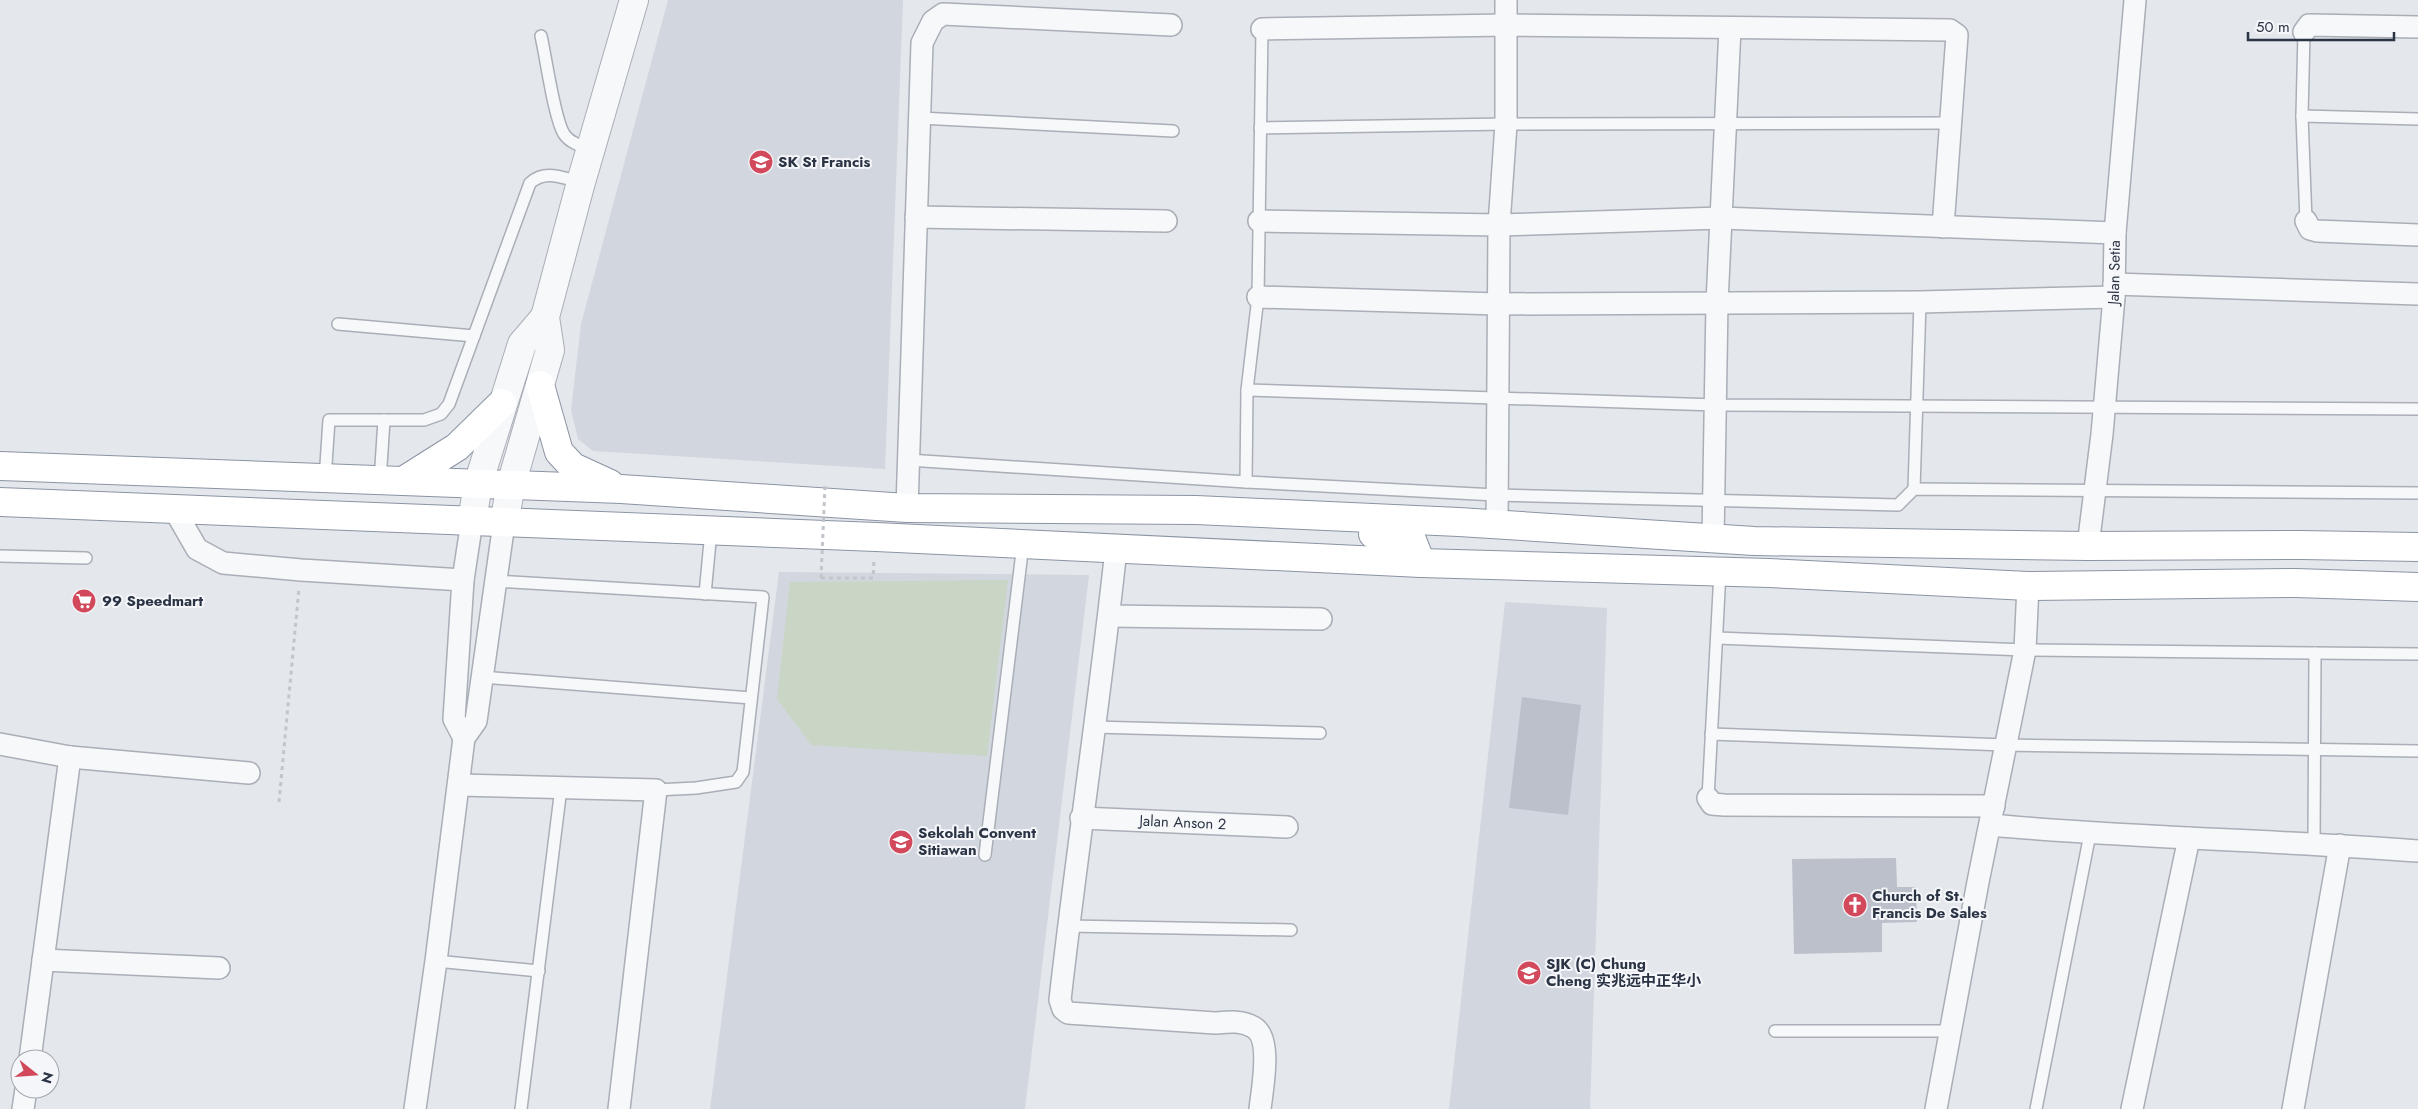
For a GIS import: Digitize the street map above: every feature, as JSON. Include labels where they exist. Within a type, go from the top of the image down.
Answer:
[{"type":"highway","points":[[540,385],[559,452],[573,467],[621,489]]},
{"type":"highway","points":[[391,481],[457,447],[481,426],[502,403]]},
{"type":"highway","points":[[0,466],[621,489],[906,508],[1196,510],[1497,525],[1713,540],[2088,546],[2302,544],[2418,547]]},
{"type":"highway","points":[[0,502],[876,537],[1421,563],[1720,572],[2028,586],[2296,583],[2418,587]]},
{"type":"highway","points":[[945,509],[1107,537],[1116,549]]},
{"type":"highway","points":[[1196,510],[1259,529],[1399,535],[1412,540],[1421,563]]},
{"type":"highway","points":[[1497,525],[1501,537],[1509,546],[1520,549],[1676,552],[1720,572]]},
{"type":"highway","points":[[1754,541],[1879,557],[2007,561],[2018,565],[2024,571],[2028,586]]},
{"type":"highway","points":[[2088,546],[2100,565],[2110,569],[2240,568],[2296,583]]},
{"type":"street","points":[[415,1109],[464,738],[476,720],[495,581],[511,485],[550,350],[545,317],[590,149],[634,0]]},
{"type":"street","points":[[1497,525],[1499,225],[1506,124],[1506,0]]},
{"type":"street","name":"Jalan Setia","points":[[2088,546],[2104,407],[2114,290],[2115,233],[2135,0]]},
{"type":"street","points":[[906,508],[922,43],[933,20],[943,14],[1171,25]]},
{"type":"street","points":[[1262,29],[1506,25],[1924,28],[1953,31],[1957,35],[1943,227]]},
{"type":"street","points":[[2304,32],[2309,25],[2418,27]]},
{"type":"street","points":[[1713,540],[1717,303],[1730,28]]},
{"type":"street","points":[[916,217],[1166,221]]},
{"type":"street","points":[[1259,221],[1499,225],[1721,218],[2115,233]]},
{"type":"street","points":[[2306,221],[2310,229],[2317,231],[2418,235]]},
{"type":"street","points":[[1258,297],[1498,304],[1920,302],[2114,290],[2418,294]]},
{"type":"street","points":[[464,738],[454,719],[463,580],[478,484],[522,344],[545,317]]},
{"type":"street","points":[[174,509],[197,549],[223,563],[463,580]]},
{"type":"street","points":[[1116,549],[1109,616],[1081,818],[1060,1000],[1063,1009],[1068,1013],[1215,1023],[1237,1022],[1255,1027],[1264,1039],[1264,1070],[1260,1109]]},
{"type":"street","points":[[1936,1109],[2005,745],[2025,650],[2028,586]]},
{"type":"street","points":[[1109,616],[1321,619]]},
{"type":"street","points":[[0,744],[70,758],[249,773]]},
{"type":"street","points":[[31,1049],[70,758]]},
{"type":"street","points":[[459,785],[656,790],[619,1109]]},
{"type":"street","points":[[1708,798],[1712,804],[1724,805],[1992,816],[2090,834],[2340,845],[2418,851]]},
{"type":"street","name":"Jalan Anson 2","points":[[1081,818],[1286,827]]},
{"type":"street","points":[[2132,1109],[2189,838]]},
{"type":"street","points":[[2293,1109],[2340,845]]},
{"type":"street","points":[[43,960],[219,968]]},
{"type":"lane","points":[[1246,482],[1247,390],[1258,297],[1262,29]]},
{"type":"lane","points":[[2304,32],[2302,116],[2306,221]]},
{"type":"lane","points":[[541,36],[564,134],[575,144],[590,149]]},
{"type":"lane","points":[[2302,116],[2418,119]]},
{"type":"lane","points":[[920,118],[1173,132]]},
{"type":"lane","points":[[1260,128],[1727,122],[1951,124]]},
{"type":"lane","points":[[325,479],[329,420],[424,420],[441,414],[449,404],[530,183],[537,177],[549,174],[581,182]]},
{"type":"lane","points":[[908,460],[1246,482],[1496,495],[1898,505],[1914,489],[1915,406],[1920,302]]},
{"type":"lane","points":[[338,324],[474,336]]},
{"type":"lane","points":[[1247,390],[1716,405],[2418,409]]},
{"type":"lane","points":[[384,420],[391,481]]},
{"type":"lane","points":[[1914,489],[2418,493]]},
{"type":"lane","points":[[705,594],[710,531]]},
{"type":"lane","points":[[985,855],[1023,544]]},
{"type":"lane","points":[[0,556],[86,558]]},
{"type":"lane","points":[[1708,798],[1720,572]]},
{"type":"lane","points":[[495,581],[763,597],[743,772],[736,782],[696,788],[656,790]]},
{"type":"lane","points":[[1717,638],[2025,650],[2418,654]]},
{"type":"lane","points":[[2314,844],[2315,653]]},
{"type":"lane","points":[[482,677],[751,698]]},
{"type":"lane","points":[[1093,727],[1320,734]]},
{"type":"lane","points":[[1711,734],[2005,745],[2313,751],[2418,751]]},
{"type":"lane","points":[[521,1109],[561,788]]},
{"type":"lane","points":[[2036,1109],[2090,834]]},
{"type":"lane","points":[[1068,926],[1291,930]]},
{"type":"lane","points":[[436,961],[539,971]]},
{"type":"lane","points":[[1775,1031],[1950,1031]]},
{"type":"path","points":[[825,486],[822,578],[873,578],[876,537]]},
{"type":"path","points":[[280,802],[301,570]]},
{"type":"shaded area","name":"SK St Francis","points":[[668,0],[903,0],[885,469],[593,451],[578,439],[571,410],[581,324]]},
{"type":"shaded area","name":"Sekolah Convent Sitiawan","points":[[779,572],[1089,575],[1025,1109],[710,1109]]},
{"type":"shaded area","name":"SJK (C) Chung Cheng 实兆远中正华小","points":[[1505,602],[1607,608],[1590,1109],[1449,1109]]},
{"type":"green space","points":[[1008,580],[987,756],[811,745],[777,699],[790,582]]},
{"type":"building","points":[[1522,697],[1581,705],[1568,815],[1509,808]]},
{"type":"building","name":"Church of St. Francis De Sales","points":[[1896,858],[1897,887],[1916,887],[1917,922],[1882,923],[1882,952],[1794,954],[1792,859]]},
{"type":"place","name":"SK St Francis","points":[[761,162]]},
{"type":"place","name":"99 Speedmart","points":[[84,601]]},
{"type":"place","name":"Sekolah Convent Sitiawan","points":[[901,842]]},
{"type":"place","name":"Church of St. Francis De Sales","points":[[1855,905]]},
{"type":"place","name":"SJK (C) Chung Cheng 实兆远中正华小","points":[[1529,973]]}]
